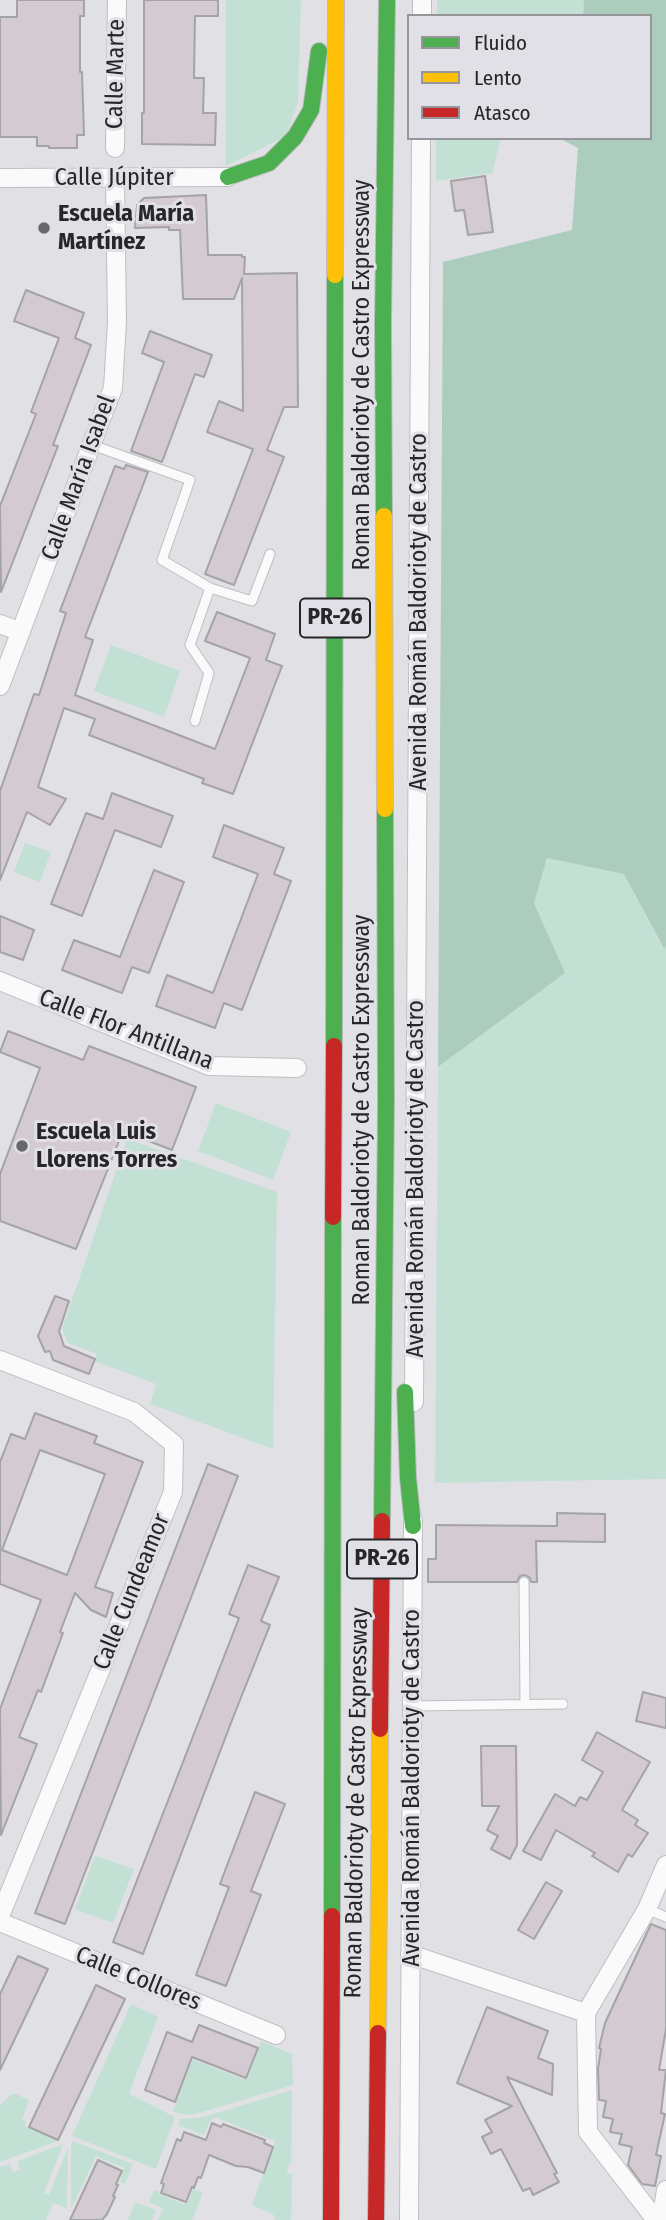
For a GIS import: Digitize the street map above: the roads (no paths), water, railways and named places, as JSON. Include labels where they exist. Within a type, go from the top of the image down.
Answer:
[{"type":"highway","points":[[228,177],[269,163],[295,137],[311,110],[327,0]]},
{"type":"highway","name":"Roman Baldorioty de Castro Expressway","points":[[331,2220],[336,0]]},
{"type":"highway","name":"Roman Baldorioty de Castro Expressway","points":[[376,2220],[386,1102],[383,322],[387,0]]},
{"type":"highway","points":[[386,1102],[399,1215],[408,1478],[413,1526]]},
{"type":"street","name":"Calle Marte","points":[[115,149],[117,0]]},
{"type":"street","name":"Avenida Román Baldorioty de Castro","points":[[409,2220],[421,140]]},
{"type":"street","name":"Calle María Isabel","points":[[0,686],[113,388],[117,323],[115,177]]},
{"type":"street","name":"Calle Júpiter","points":[[0,178],[228,177]]},
{"type":"street","points":[[0,624],[21,632]]},
{"type":"street","name":"Calle Flor Antillana","points":[[0,981],[209,1066],[297,1068]]},
{"type":"street","name":"Calle Cundeamor","points":[[0,1360],[134,1412],[174,1444],[173,1492],[0,1916]]},
{"type":"street","points":[[658,2220],[588,2132],[586,2013],[647,1909],[666,1865]]},
{"type":"street","name":"Calle Collores","points":[[0,1922],[276,2035]]},
{"type":"street","points":[[410,1954],[586,2013]]},
{"type":"street","points":[[658,2220],[666,2190]]},
{"type":"lane","points":[[92,445],[190,480],[162,560],[210,588],[252,601],[270,554]]},
{"type":"lane","points":[[195,721],[209,673],[190,645],[210,588]]},
{"type":"lane","points":[[524,1582],[525,1704]]},
{"type":"lane","points":[[412,1706],[563,1704]]},
{"type":"lane","points":[[647,1909],[666,1917]]},
{"type":"place","name":"Escuela María Martínez","points":[[44,228]]},
{"type":"place","name":"Escuela Luis Llorens Torres","points":[[22,1146]]}]
